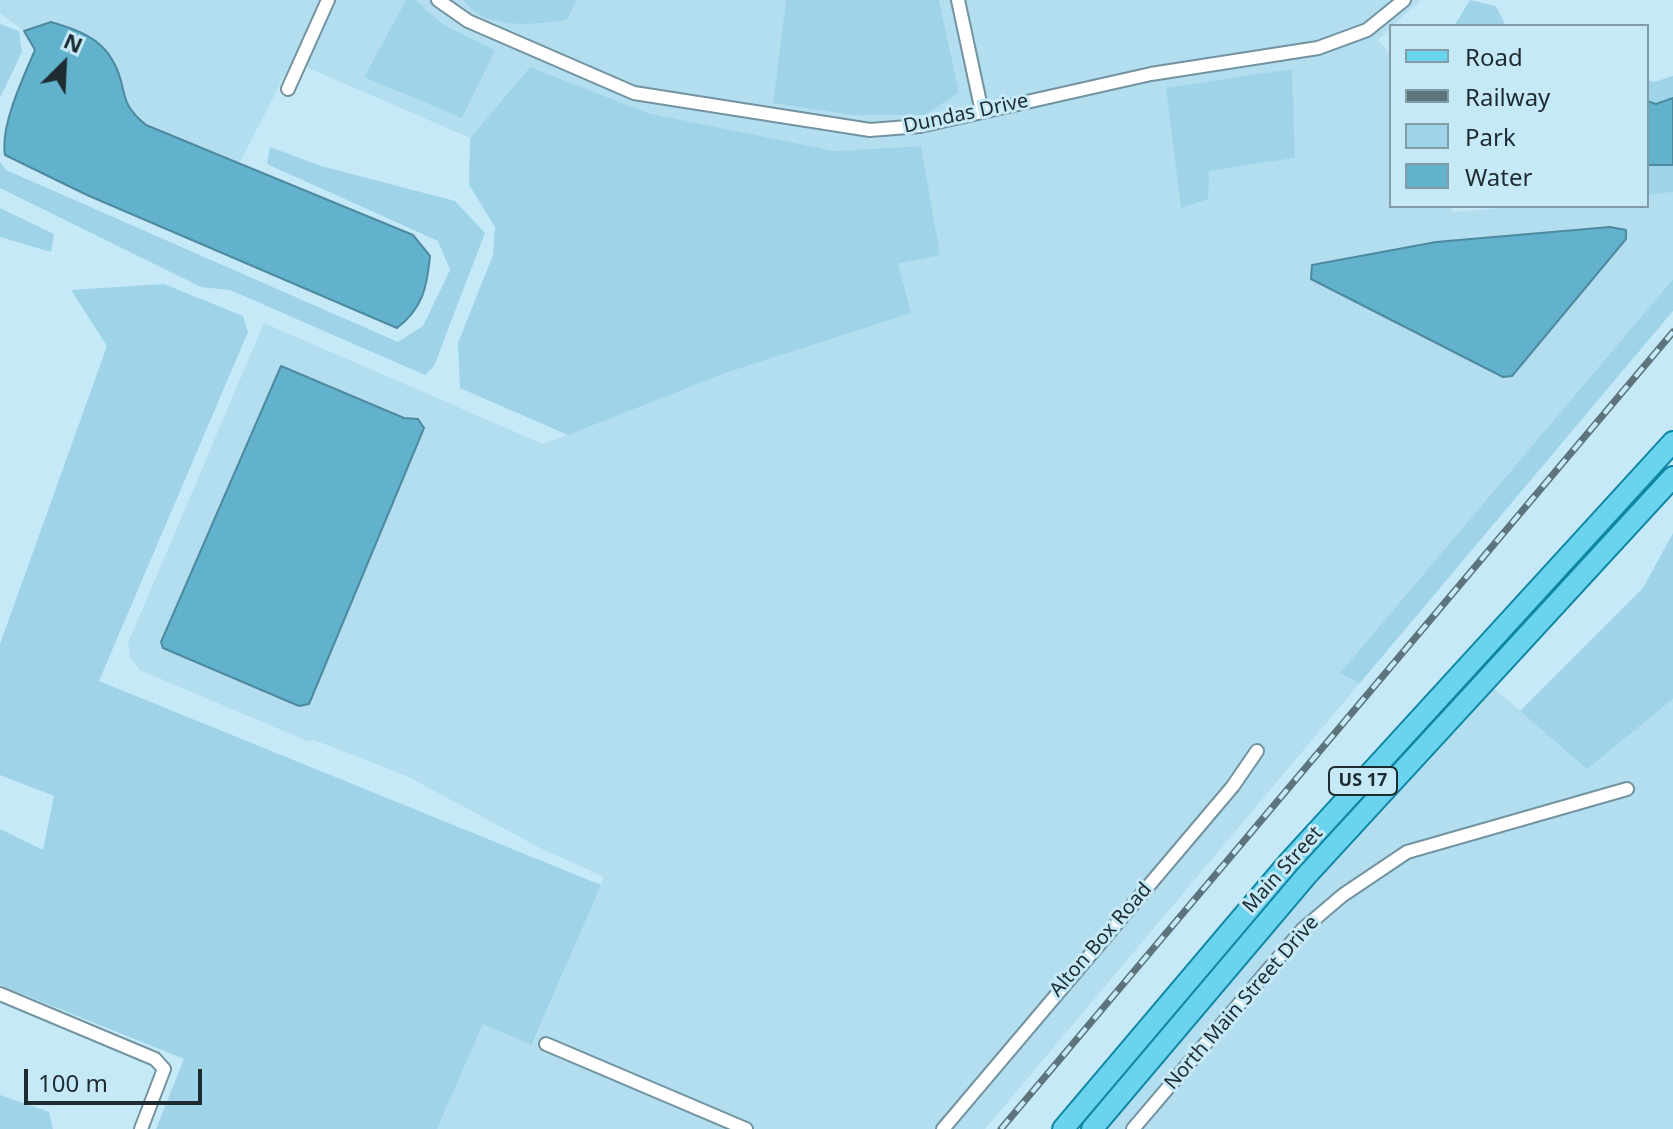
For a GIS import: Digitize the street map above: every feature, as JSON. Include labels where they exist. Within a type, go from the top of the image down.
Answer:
[{"type":"main road","name":"Main Street","points":[[1063,1129],[1289,862],[1673,442]]},
{"type":"main road","name":"Main Street","points":[[1092,1129],[1306,876],[1673,477]]},
{"type":"street","points":[[288,89],[328,0]]},
{"type":"street","name":"Dundas Drive","points":[[438,0],[468,21],[650,97],[870,130],[920,126],[1151,74],[1337,43],[1383,20],[1404,0]]},
{"type":"street","points":[[958,0],[982,112]]},
{"type":"street","points":[[1623,499],[1640,515]]},
{"type":"street","name":"Alton Box Road","points":[[943,1129],[1233,786],[1257,751]]},
{"type":"street","name":"North Main Street Drive","points":[[1133,1129],[1303,929],[1343,895],[1407,852],[1627,789]]},
{"type":"street","points":[[0,994],[155,1059],[164,1069],[141,1129]]},
{"type":"street","points":[[546,1044],[746,1129]]},
{"type":"shaded area","points":[[0,0],[406,0],[364,77],[495,50],[444,25],[415,0],[463,0],[469,8],[567,20],[577,0],[786,0],[773,103],[959,92],[939,0],[1421,0],[1395,24],[1389,24],[1389,30],[1378,40],[1389,53],[1389,208],[1451,208],[1454,212],[1500,208],[1649,208],[1649,195],[1673,192],[1673,279],[1341,672],[1360,683],[985,1129],[437,1129],[483,1024],[533,1045],[604,877],[538,847],[407,776],[314,740],[307,741],[140,670],[130,657],[128,643],[264,323],[543,444],[725,373],[898,264],[939,255],[920,146],[834,151],[648,113],[530,67],[470,138],[292,61],[240,162],[146,125],[128,111],[113,60],[51,22],[24,31],[0,13]],"holes":[[[1291,70],[1295,158],[1209,171]]]},
{"type":"shaded area","points":[[1491,686],[1587,768],[1673,699],[1673,1129],[1101,1129],[1309,883]]},
{"type":"green space","points":[[406,0],[415,0],[444,25],[495,50],[462,118],[364,77]]},
{"type":"green space","points":[[463,0],[577,0],[567,20],[511,24],[485,17]]},
{"type":"green space","points":[[786,0],[939,0],[959,92],[925,115],[852,115],[773,103]]},
{"type":"green space","points":[[1470,0],[1496,6],[1505,24],[1455,24]]},
{"type":"green space","points":[[0,24],[19,31],[22,52],[0,98]]},
{"type":"green space","points":[[530,67],[648,113],[834,151],[921,146],[940,255],[898,264],[911,313],[725,373],[568,435],[460,388],[458,343],[493,255],[495,227],[469,185],[470,138]]},
{"type":"green space","points":[[1292,69],[1295,158],[1209,171],[1208,199],[1181,208],[1166,88]]},
{"type":"green space","points":[[1673,76],[1673,98],[1656,104],[1649,102],[1649,81]]},
{"type":"green space","points":[[270,147],[321,166],[455,201],[485,233],[434,366],[425,375],[230,290],[201,287],[0,188],[0,162],[6,170],[398,342],[423,326],[450,270],[438,241],[267,164]]},
{"type":"green space","points":[[1649,165],[1673,165],[1673,192],[1649,195]]},
{"type":"green space","points":[[0,208],[54,234],[51,252],[0,237]]},
{"type":"green space","points":[[1673,279],[1673,311],[1360,683],[1340,673]]},
{"type":"green space","points":[[164,284],[243,316],[248,332],[99,681],[601,885],[532,1045],[483,1024],[437,1129],[156,1129],[184,1059],[0,985],[0,829],[43,850],[54,796],[0,775],[0,644],[107,346],[71,290]]},
{"type":"green space","points":[[1673,533],[1673,699],[1587,769],[1520,711],[1643,588]]},
{"type":"green space","points":[[0,1095],[49,1112],[53,1129],[0,1129]]},
{"type":"water","points":[[51,22],[78,31],[108,53],[118,71],[130,109],[146,125],[413,235],[430,256],[425,287],[413,313],[397,328],[87,195],[5,155],[9,116],[35,50],[24,31]]},
{"type":"water","points":[[1673,98],[1673,165],[1649,165],[1649,102],[1656,104]]},
{"type":"water","points":[[1610,227],[1626,230],[1626,239],[1512,376],[1503,377],[1311,279],[1312,265],[1436,242]]},
{"type":"water","points":[[281,366],[404,418],[418,419],[424,428],[309,704],[299,706],[163,648],[161,642]]},
{"type":"railway","points":[[1001,1129],[1673,332]]}]
